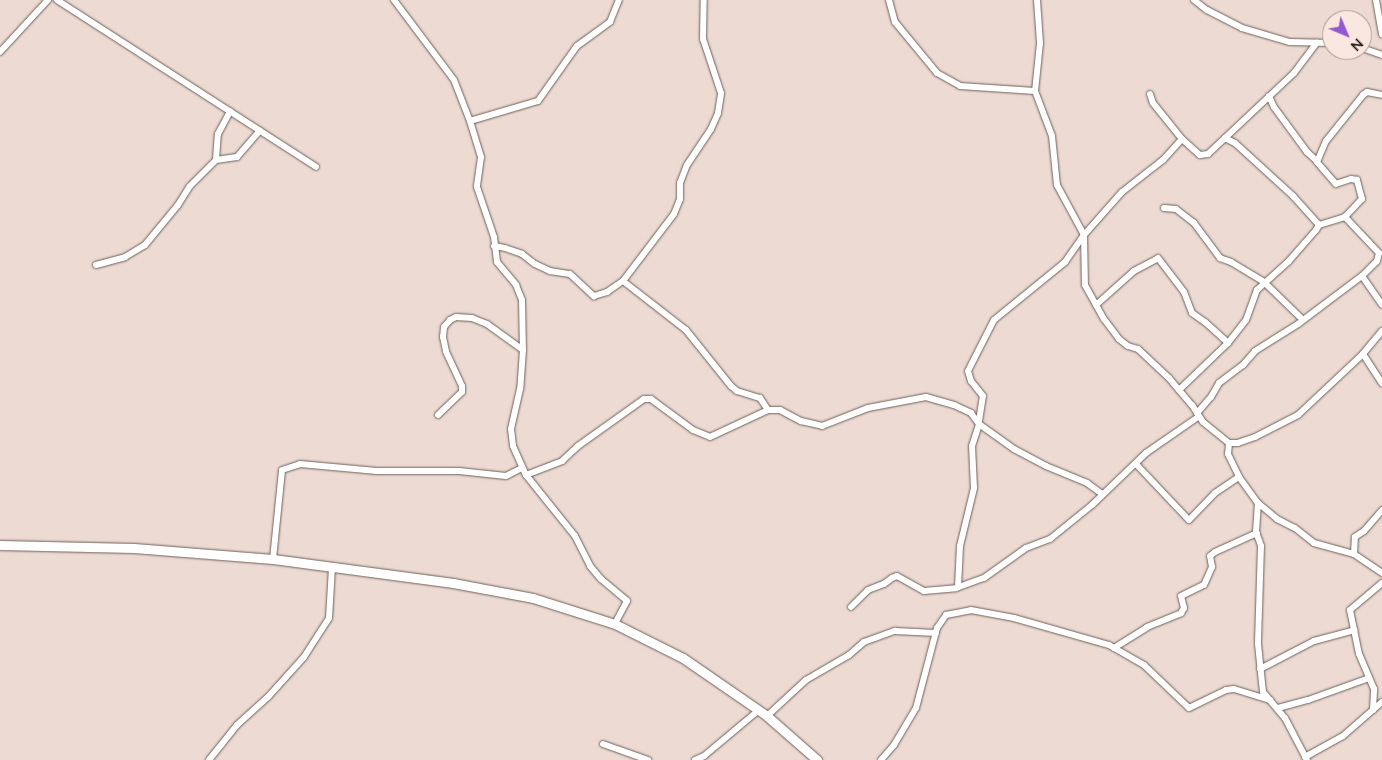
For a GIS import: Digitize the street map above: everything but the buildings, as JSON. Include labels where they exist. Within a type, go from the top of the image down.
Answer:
[{"type":"street","points":[[0,52],[48,0]]},
{"type":"street","points":[[57,0],[316,167]]},
{"type":"street","points":[[394,0],[454,80],[482,157],[476,186],[494,237],[497,262],[516,285],[522,300],[523,350],[520,389],[511,429],[513,446],[526,475],[575,536],[590,566],[601,579],[627,601],[615,624]]},
{"type":"street","points":[[470,121],[538,101],[577,46],[610,22],[619,0]]},
{"type":"street","points":[[494,246],[522,254],[535,264],[550,271],[570,274],[594,296],[607,292],[623,281],[674,214],[680,199],[680,183],[687,165],[711,129],[718,113],[721,93],[703,39],[704,0]]},
{"type":"street","points":[[889,0],[895,22],[937,73],[960,86],[1035,91]]},
{"type":"street","points":[[1037,0],[1040,43],[1035,91],[1052,136],[1057,185],[1084,235],[1085,285],[1120,339],[1128,346],[1138,350],[1179,390],[1197,415],[1229,444],[1255,437],[1298,415],[1363,354],[1382,331]]},
{"type":"street","points":[[1194,0],[1207,10],[1242,28],[1290,42],[1322,43]]},
{"type":"street","points":[[1376,0],[1382,34]]},
{"type":"street","points":[[1150,94],[1152,103],[1182,139],[1200,155],[1208,154],[1294,73],[1317,43]]},
{"type":"street","points":[[1317,161],[1326,142],[1363,96],[1367,92],[1382,95]]},
{"type":"street","points":[[1179,390],[1228,343],[1246,320],[1252,298],[1264,282],[1288,262],[1319,225],[1345,217],[1362,199],[1357,180],[1351,179],[1336,184],[1303,147],[1274,107],[1269,96]]},
{"type":"street","points":[[216,160],[218,134],[230,111]]},
{"type":"street","points":[[96,265],[125,257],[145,245],[178,205],[190,186],[216,160],[237,157],[260,130]]},
{"type":"street","points":[[1225,138],[1235,143],[1293,196],[1319,225]]},
{"type":"street","points":[[958,587],[960,546],[974,488],[972,446],[979,423],[983,396],[971,381],[968,371],[994,320],[1065,262],[1084,235],[1122,192],[1163,160],[1182,139]]},
{"type":"street","points":[[1164,208],[1176,209],[1194,223],[1220,258],[1231,262],[1264,282],[1304,320]]},
{"type":"street","points":[[851,607],[868,590],[884,584],[897,576],[924,591],[938,591],[958,587],[984,578],[1026,548],[1050,539],[1136,464],[1146,453],[1197,415],[1211,398],[1218,383],[1243,365],[1254,351],[1267,341],[1279,337],[1304,320],[1362,276],[1377,261],[1379,253],[1345,217]]},
{"type":"street","points":[[1096,304],[1134,271],[1158,258],[1184,292],[1192,313],[1228,343]]},
{"type":"street","points":[[1362,276],[1382,305]]},
{"type":"street","points":[[623,281],[686,330],[731,386],[738,391],[760,398],[768,410]]},
{"type":"street","points":[[438,415],[462,392],[462,386],[446,351],[442,337],[444,327],[450,320],[456,317],[472,318],[487,324],[523,350]]},
{"type":"street","points":[[1363,354],[1382,383]]},
{"type":"street","points":[[526,475],[562,461],[578,446],[644,399],[651,399],[675,418],[710,437],[768,410],[780,410],[800,421],[822,426],[868,408],[926,397],[954,405],[971,413],[979,423],[1014,450],[1046,466],[1087,482],[1102,494]]},
{"type":"street","points":[[1229,444],[1228,454],[1239,477],[1258,503],[1277,519],[1295,528],[1314,543],[1354,554],[1382,573]]},
{"type":"street","points":[[272,559],[282,470],[300,464],[377,471],[459,471],[506,476],[522,468]]},
{"type":"street","points":[[1136,464],[1189,520],[1215,493],[1239,477]]},
{"type":"street","points":[[1258,503],[1256,534],[1261,546],[1258,644],[1263,692],[1278,708],[1306,758],[1343,736],[1382,702]]},
{"type":"street","points":[[1354,554],[1355,537],[1364,531],[1382,510]]},
{"type":"street","points":[[1114,648],[1147,627],[1180,613],[1184,608],[1181,596],[1204,585],[1212,567],[1210,556],[1256,534]]},
{"type":"street","points":[[0,545],[134,548],[272,559],[453,583],[533,598],[615,624],[683,658],[768,716],[817,760]]},
{"type":"street","points":[[209,760],[237,725],[268,697],[304,657],[329,618],[332,568]]},
{"type":"street","points":[[1373,710],[1374,689],[1359,654],[1350,610],[1382,583]]},
{"type":"street","points":[[881,760],[894,744],[916,708],[926,677],[927,660],[936,633],[946,615],[971,610],[1014,618],[1114,648],[1144,665],[1189,708],[1226,690],[1234,689],[1270,700]]},
{"type":"street","points":[[1260,669],[1314,641],[1355,630]]},
{"type":"street","points":[[768,716],[806,680],[849,655],[864,642],[895,631],[936,633]]},
{"type":"street","points":[[1278,708],[1308,700],[1369,678]]},
{"type":"street","points":[[695,760],[704,756],[759,710]]},
{"type":"street","points":[[603,744],[648,760]]}]
